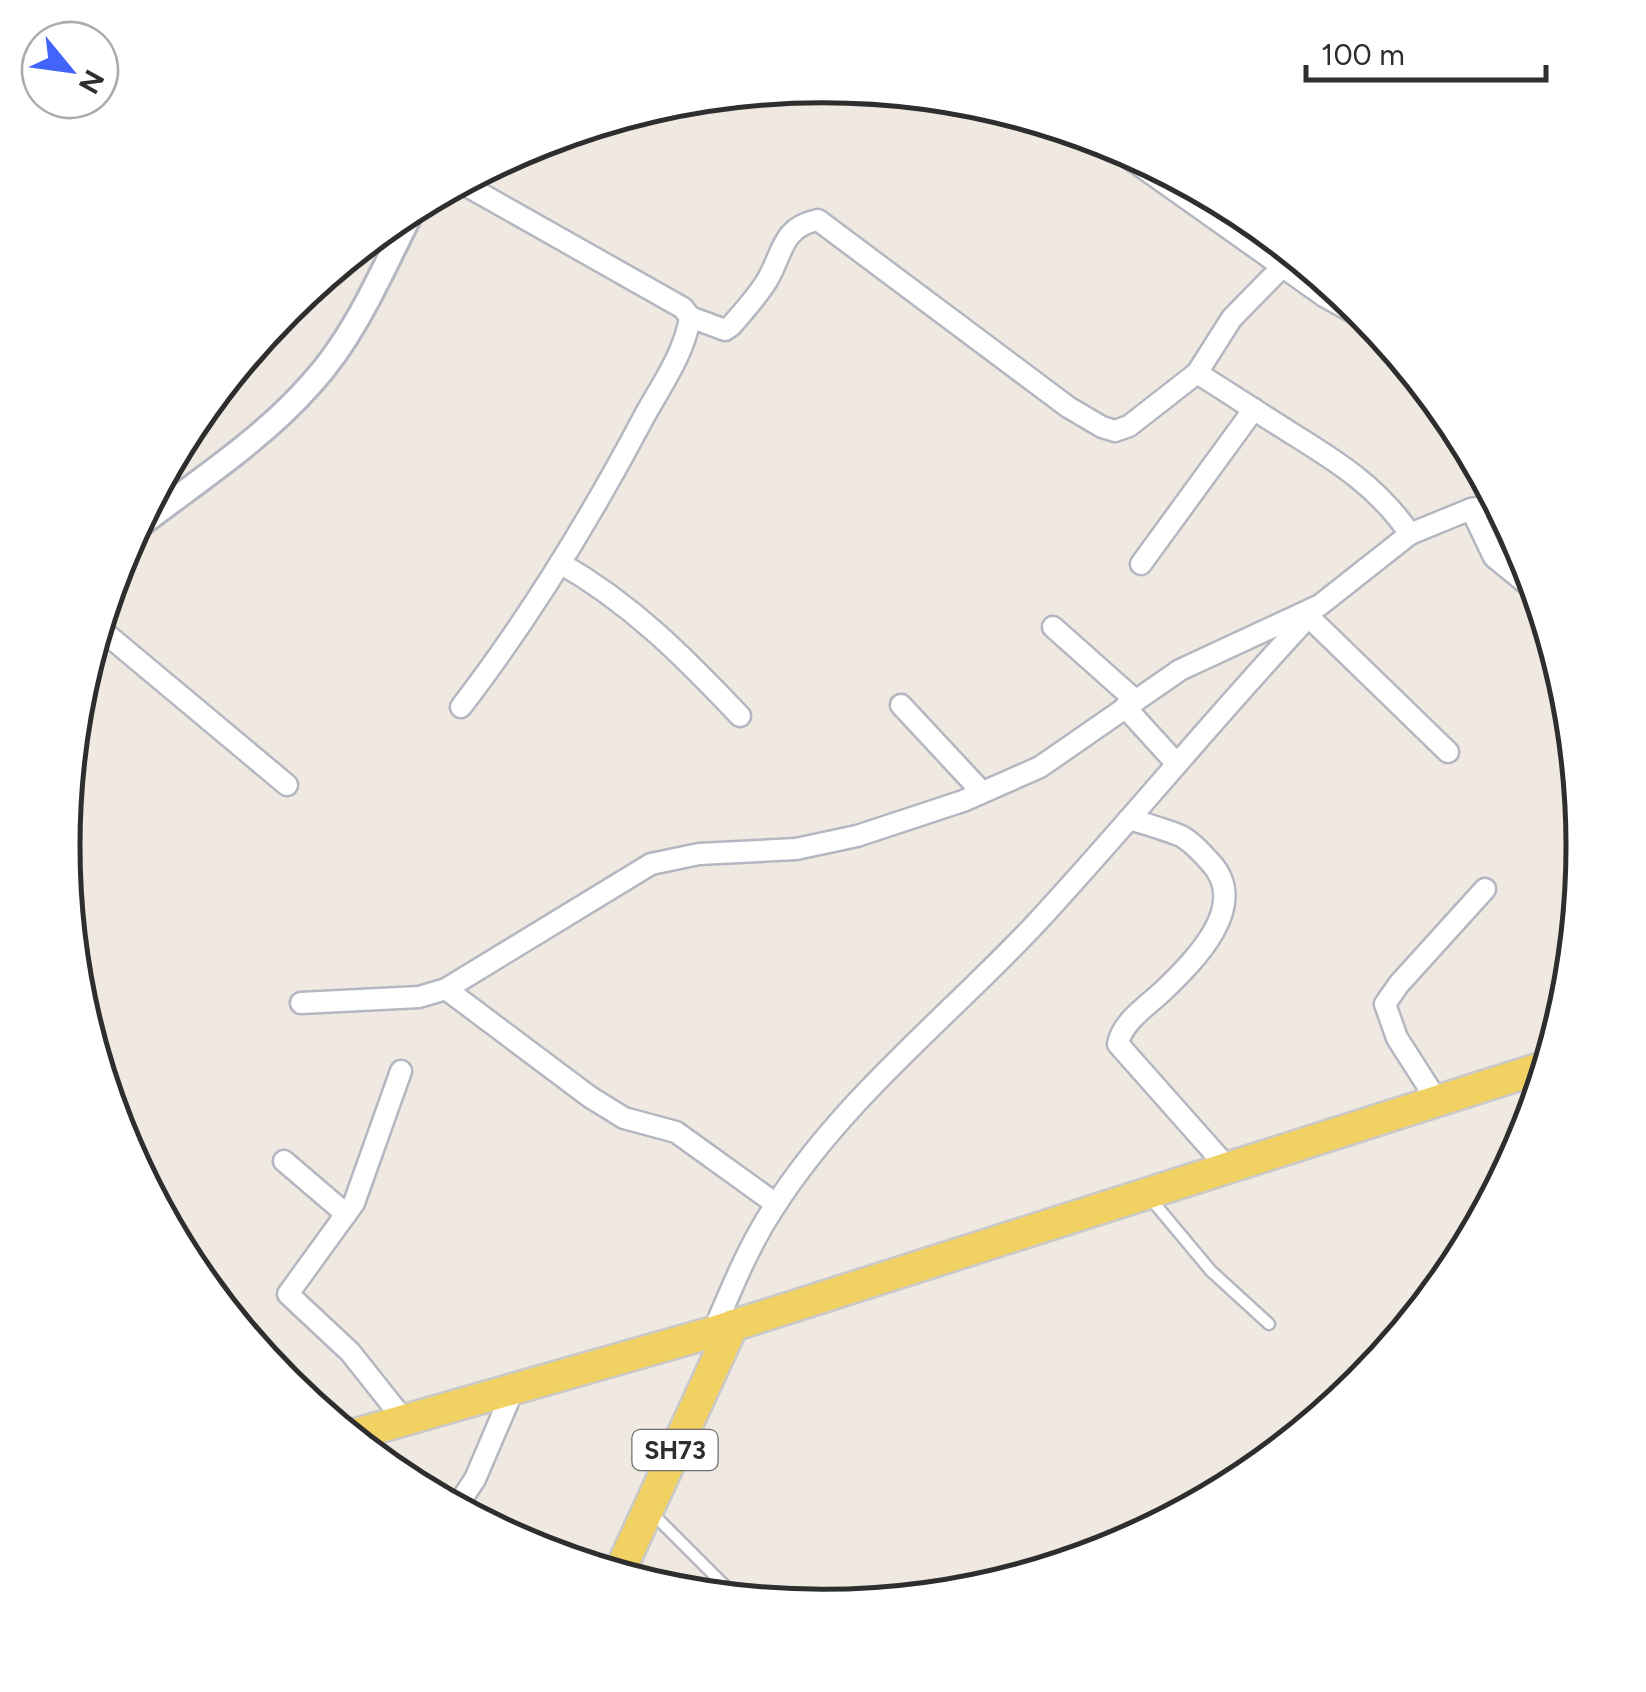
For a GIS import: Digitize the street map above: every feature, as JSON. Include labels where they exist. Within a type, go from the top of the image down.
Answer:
[{"type":"main road","points":[[366,1431],[723,1329],[1531,1071]]},
{"type":"main road","name":"SH73","points":[[624,1562],[723,1329]]},
{"type":"street","points":[[475,190],[683,308],[690,318],[725,330],[766,282],[786,237],[797,227],[818,220],[1037,384],[1102,427],[1115,431],[1129,426],[1197,373],[1232,318],[1283,263]]},
{"type":"street","points":[[161,509],[259,433],[312,383],[354,322],[399,236]]},
{"type":"street","points":[[461,708],[560,564],[674,361],[690,318]]},
{"type":"street","points":[[1197,373],[1361,478],[1394,510],[1410,534]]},
{"type":"street","points":[[1141,564],[1254,408]]},
{"type":"street","points":[[723,1329],[741,1268],[776,1204],[846,1114],[911,1044],[1024,936],[1314,611],[1410,534],[1483,507]]},
{"type":"street","points":[[1470,509],[1494,557],[1513,573]]},
{"type":"street","points":[[560,564],[595,583],[638,615],[740,716]]},
{"type":"street","points":[[301,1003],[418,997],[446,989],[651,864],[699,854],[832,843],[895,826],[982,792],[1065,752],[1130,703],[1222,648],[1314,611]]},
{"type":"street","points":[[1314,611],[1448,752]]},
{"type":"street","points":[[1053,627],[1130,703],[1176,763]]},
{"type":"street","points":[[110,638],[287,785]]},
{"type":"street","points":[[901,705],[982,792]]},
{"type":"street","points":[[1129,819],[1193,844],[1225,882],[1227,898],[1223,912],[1198,954],[1126,1026],[1118,1044],[1227,1167]]},
{"type":"street","points":[[1436,1098],[1398,1038],[1386,1004],[1485,889]]},
{"type":"street","points":[[446,989],[590,1098],[624,1118],[676,1132],[776,1204]]},
{"type":"street","points":[[401,1072],[354,1204],[288,1294],[350,1352],[404,1420]]},
{"type":"street","points":[[284,1160],[346,1214]]},
{"type":"street","points":[[464,1496],[475,1480],[514,1388]]},
{"type":"lane","points":[[1146,1193],[1211,1271],[1269,1324]]},
{"type":"lane","points":[[648,1509],[721,1582]]}]
